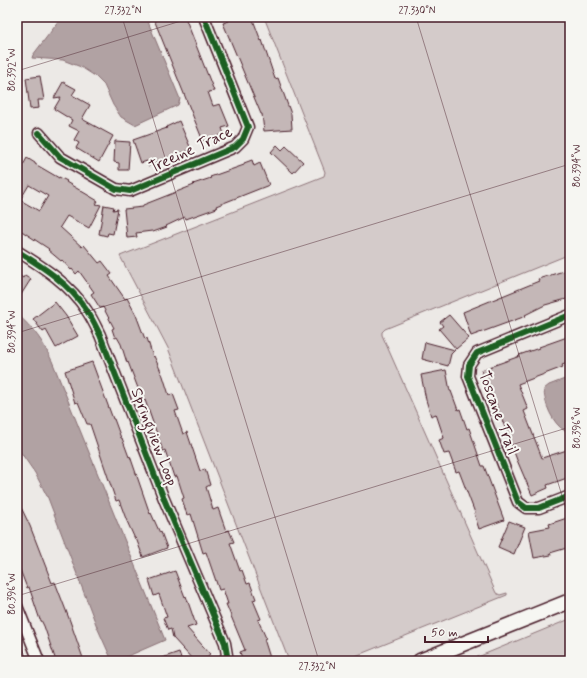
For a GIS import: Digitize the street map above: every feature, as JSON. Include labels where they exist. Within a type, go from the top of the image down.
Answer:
[{"type":"street","name":"Treeine Trace","points":[[39,133],[60,157],[116,189],[130,191],[235,147],[243,139],[248,127],[204,17]]},
{"type":"street","name":"Springview Loop","points":[[17,251],[44,267],[64,284],[86,310],[100,335],[164,499],[225,643],[227,655],[224,661]]},
{"type":"street","name":"Toscane Trail","points":[[570,315],[477,353],[469,365],[468,376],[518,502],[526,508],[538,508],[570,496]]},
{"type":"street","points":[[420,661],[570,601]]},
{"type":"street","points":[[17,606],[39,661]]},
{"type":"shaded area","points":[[62,17],[146,17],[180,99],[178,105],[135,125],[121,117],[113,105],[104,85],[95,76],[81,67],[63,60],[32,58]]},
{"type":"shaded area","points":[[264,17],[570,17],[570,254],[385,329],[382,332],[382,335],[496,593],[500,595],[507,593],[507,595],[343,661],[289,661],[168,348],[120,256],[324,176],[325,172]]},
{"type":"shaded area","points":[[17,314],[38,336],[52,361],[165,640],[119,660],[113,660],[110,656],[97,627],[48,498],[35,473],[17,447]]},
{"type":"shaded area","points":[[570,377],[570,429],[565,431],[556,423],[547,406],[544,389],[549,385]]},
{"type":"shaded area","points":[[570,619],[570,661],[468,661]]},
{"type":"building","points":[[153,17],[185,17],[214,91],[208,92],[213,106],[220,104],[229,126],[222,128],[224,134],[203,141]]},
{"type":"building","points":[[228,17],[252,17],[261,41],[262,40],[275,79],[278,78],[291,114],[292,129],[264,131],[262,114],[223,23],[229,21]]},
{"type":"building","points":[[40,76],[44,100],[38,100],[39,108],[30,109],[26,78]]},
{"type":"building","points":[[63,82],[76,89],[72,95],[90,105],[82,119],[113,136],[99,162],[76,148],[79,143],[74,140],[79,131],[69,126],[72,120],[54,109],[61,97],[54,98]]},
{"type":"building","points":[[179,121],[191,149],[148,166],[147,161],[141,163],[133,140],[167,128],[166,127]]},
{"type":"building","points":[[115,141],[130,142],[128,170],[119,170],[119,163],[114,162]]},
{"type":"building","points":[[277,145],[282,150],[286,146],[303,162],[293,173],[271,152]]},
{"type":"building","points":[[27,158],[59,178],[67,181],[66,182],[98,201],[96,204],[101,205],[89,228],[67,216],[60,227],[82,247],[84,245],[99,263],[102,261],[112,274],[109,276],[125,299],[127,298],[136,315],[145,339],[147,338],[153,357],[154,356],[163,376],[169,395],[173,394],[179,410],[175,411],[183,434],[187,432],[200,471],[205,469],[210,485],[206,487],[213,510],[218,508],[226,531],[229,530],[234,542],[230,543],[240,571],[242,570],[247,584],[250,583],[256,599],[253,600],[261,619],[258,620],[266,638],[264,639],[271,661],[243,661],[240,652],[245,650],[226,604],[228,604],[223,589],[219,590],[206,552],[203,553],[191,514],[187,515],[182,499],[184,498],[177,476],[174,477],[145,400],[143,401],[128,362],[127,363],[121,344],[117,337],[115,338],[112,329],[114,328],[103,307],[100,308],[91,294],[94,292],[79,271],[76,274],[62,260],[61,261],[48,250],[49,249],[17,228],[17,176]],"holes":[[[29,185],[48,196],[39,211],[20,200]]]},
{"type":"building","points":[[252,160],[254,166],[260,163],[269,185],[216,206],[217,208],[186,219],[185,217],[166,226],[167,227],[153,232],[136,233],[137,237],[127,238],[124,209],[143,207],[143,205],[211,178],[210,177],[244,165],[244,163]]},
{"type":"building","points":[[104,205],[114,207],[113,210],[118,209],[113,234],[108,233],[107,236],[99,234]]},
{"type":"building","points":[[570,269],[570,298],[545,305],[525,315],[526,316],[471,336],[463,312],[539,281],[538,279]]},
{"type":"building","points":[[17,274],[23,278],[25,275],[31,279],[17,301]]},
{"type":"building","points":[[55,302],[66,316],[78,336],[56,348],[46,330],[43,332],[33,319]]},
{"type":"building","points":[[449,315],[469,338],[456,349],[439,329],[443,326],[440,322]]},
{"type":"building","points":[[570,336],[570,362],[562,365],[563,367],[518,384],[528,409],[524,411],[542,458],[570,449],[570,477],[547,485],[548,488],[532,495],[492,393],[490,394],[481,370]]},
{"type":"building","points":[[425,342],[455,350],[451,354],[448,366],[422,359]]},
{"type":"building","points":[[92,362],[113,419],[129,457],[130,456],[150,514],[151,513],[160,533],[161,532],[167,548],[143,557],[119,500],[116,501],[90,424],[87,424],[78,402],[75,403],[65,371]]},
{"type":"building","points":[[446,370],[450,391],[458,410],[460,409],[467,429],[469,428],[482,466],[484,466],[504,520],[479,529],[475,513],[459,471],[456,472],[449,453],[444,454],[439,440],[444,438],[436,414],[431,416],[426,400],[421,375]]},
{"type":"building","points":[[17,499],[30,526],[52,583],[55,582],[84,661],[56,661],[29,587],[27,588],[17,562]]},
{"type":"building","points":[[570,517],[570,547],[550,553],[551,555],[534,558],[529,531],[550,527],[549,524]]},
{"type":"building","points":[[509,521],[525,527],[514,554],[498,547]]},
{"type":"building","points":[[175,571],[196,625],[187,628],[210,654],[202,661],[194,661],[173,638],[171,629],[168,630],[163,618],[167,617],[159,594],[154,596],[149,580]]},
{"type":"building","points":[[179,652],[182,661],[156,660]]},
{"type":"cycle path","points":[[39,133],[60,157],[116,189],[130,191],[235,147],[243,139],[248,127],[204,17]]},
{"type":"cycle path","points":[[17,251],[46,270],[73,292],[89,314],[100,335],[164,499],[225,643],[227,655],[224,661]]},
{"type":"cycle path","points":[[570,315],[477,353],[469,365],[468,376],[518,502],[526,508],[539,508],[570,496]]}]
